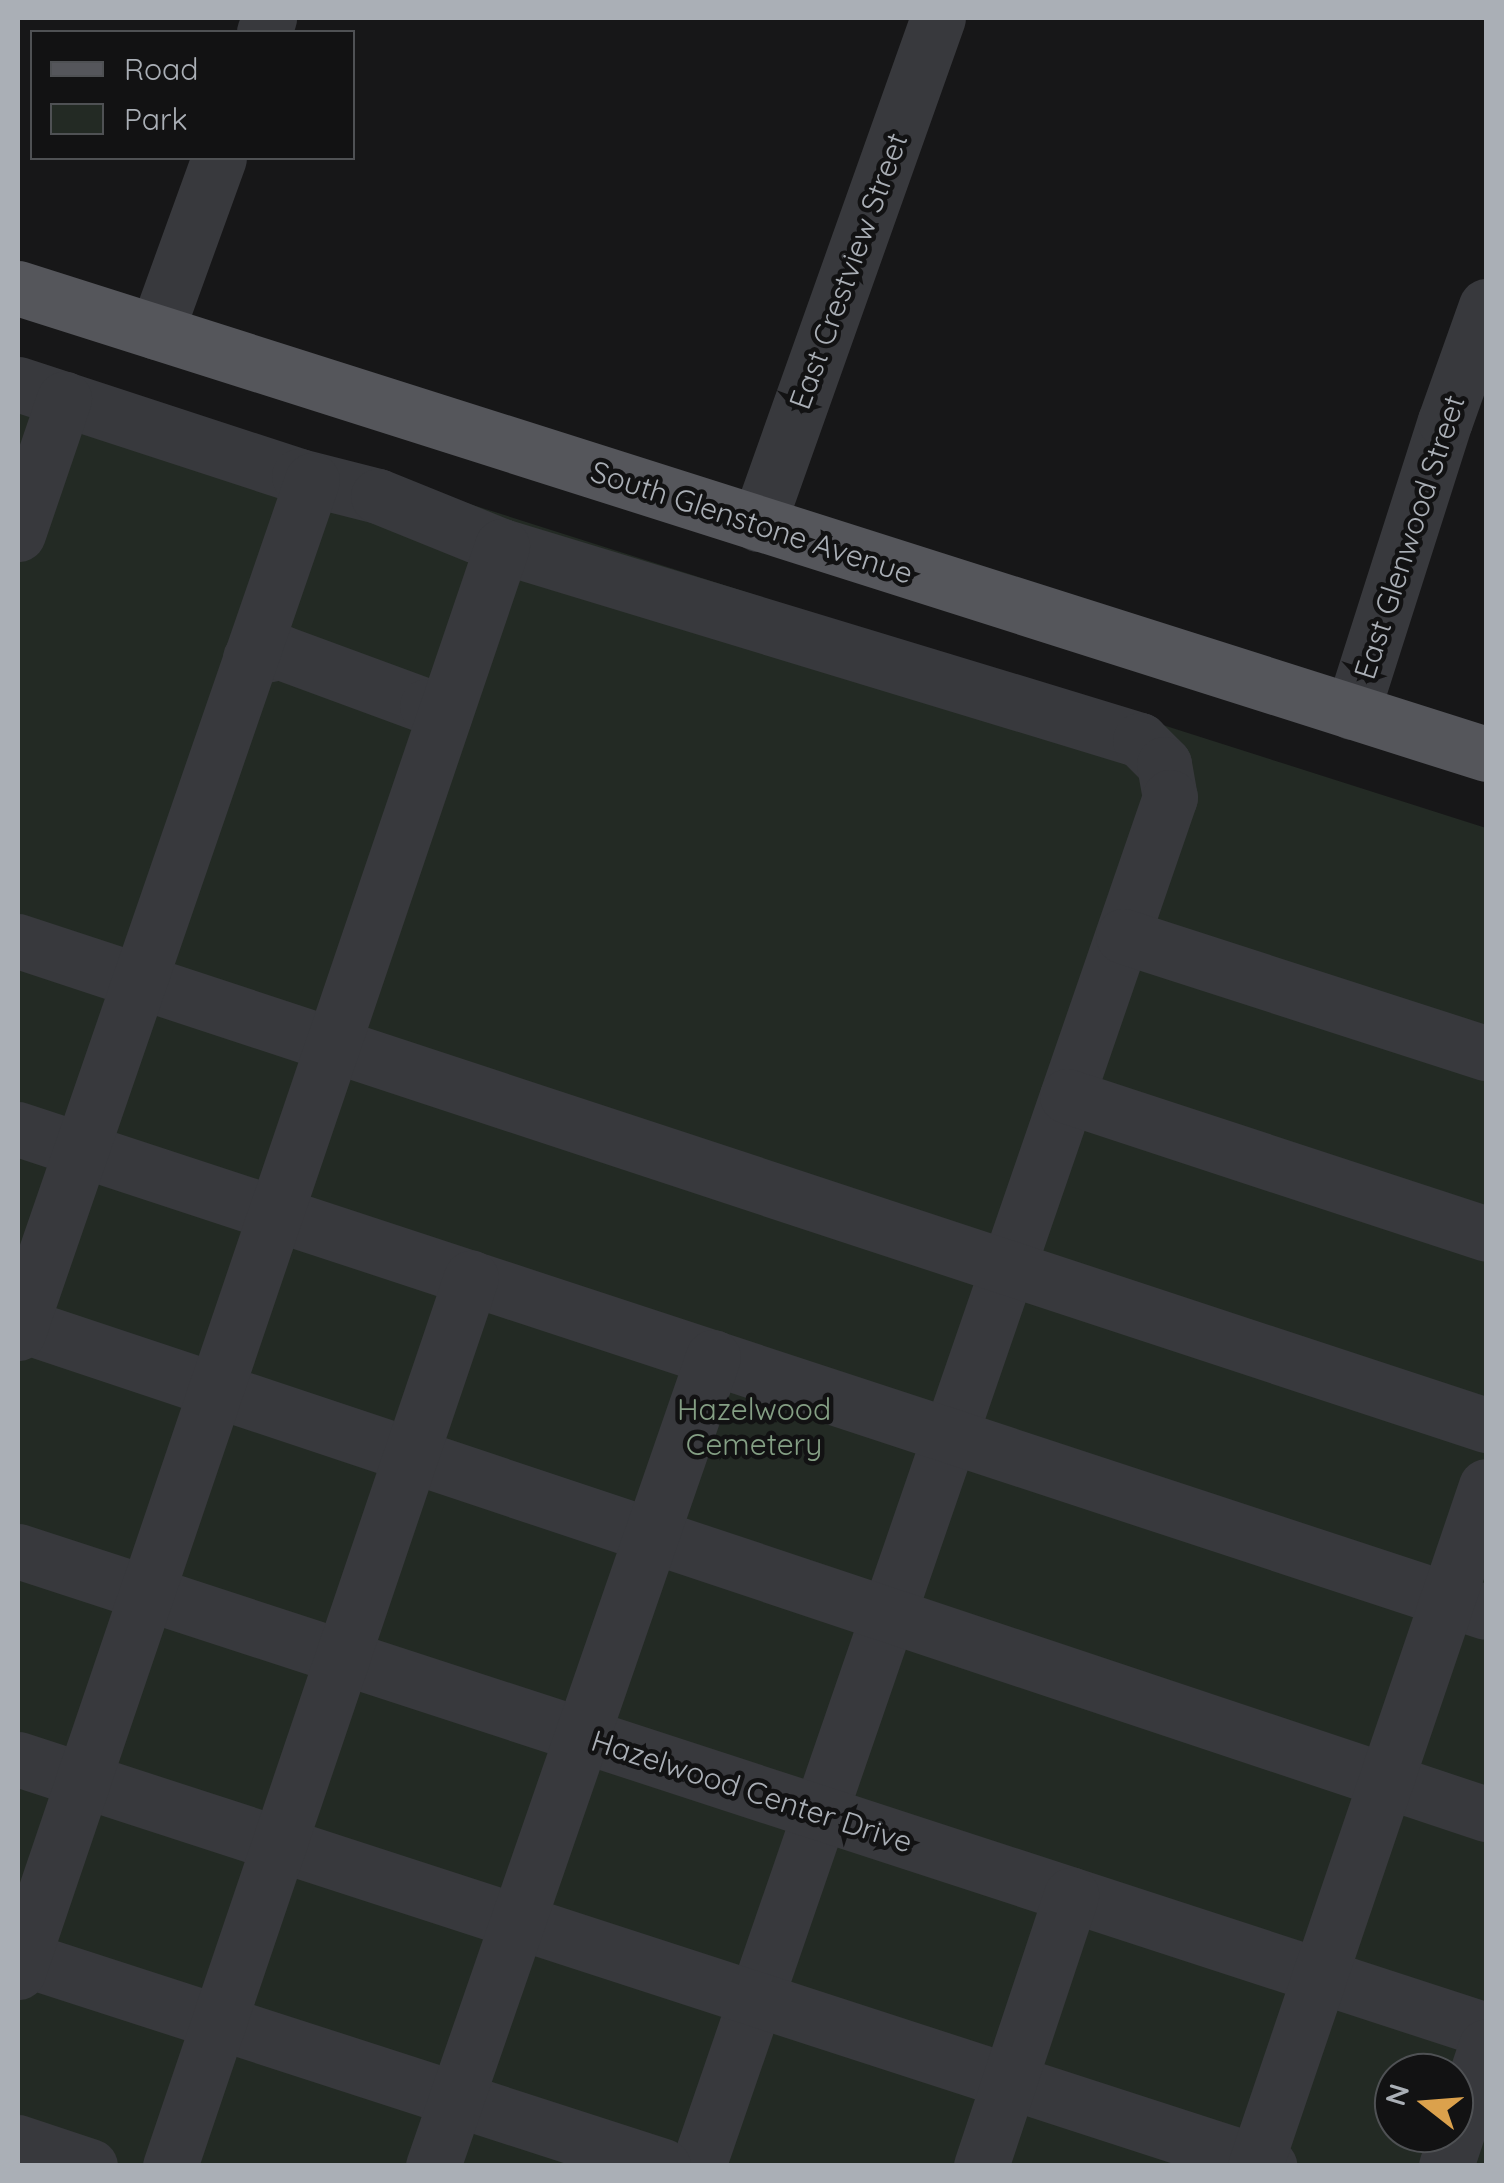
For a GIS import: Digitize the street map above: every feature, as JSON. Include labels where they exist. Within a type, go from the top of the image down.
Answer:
[{"type":"main road","name":"South Glenstone Avenue","points":[[18,288],[1486,754]]},
{"type":"street","name":"East Crestview Street","points":[[758,524],[938,18]]},
{"type":"street","points":[[156,332],[218,160]]},
{"type":"street","name":"East Glenwood Street","points":[[1352,712],[1466,417],[1486,306]]},
{"type":"street","points":[[18,534],[41,391],[312,480],[378,496],[502,546],[1140,740],[1164,764],[1170,797],[698,2166]]},
{"type":"street","points":[[312,480],[18,1327],[1486,1814]]},
{"type":"street","points":[[502,546],[19,1962],[219,2022],[663,2166]]},
{"type":"street","points":[[250,658],[280,652],[427,706],[444,717]]},
{"type":"street","points":[[1123,936],[1486,1052]]},
{"type":"street","points":[[18,941],[1486,1424]]},
{"type":"street","points":[[1068,1096],[1486,1234]]},
{"type":"street","points":[[18,1129],[1467,1605]]},
{"type":"street","points":[[170,2166],[471,1278]]},
{"type":"street","points":[[432,2166],[713,1358]]},
{"type":"street","points":[[18,1760],[1260,2164],[1386,1780],[1467,1605],[1486,1486]]},
{"type":"street","name":"Hazelwood Center Drive","points":[[18,1551],[1486,2030]]},
{"type":"street","points":[[981,2166],[1071,1895]]},
{"type":"street","points":[[1446,2166],[1486,2046]]},
{"type":"street","points":[[18,2142],[90,2166]]},
{"type":"green space","name":"Hazelwood Cemetery","points":[[18,360],[1486,828],[1486,2165],[18,2166]]}]
